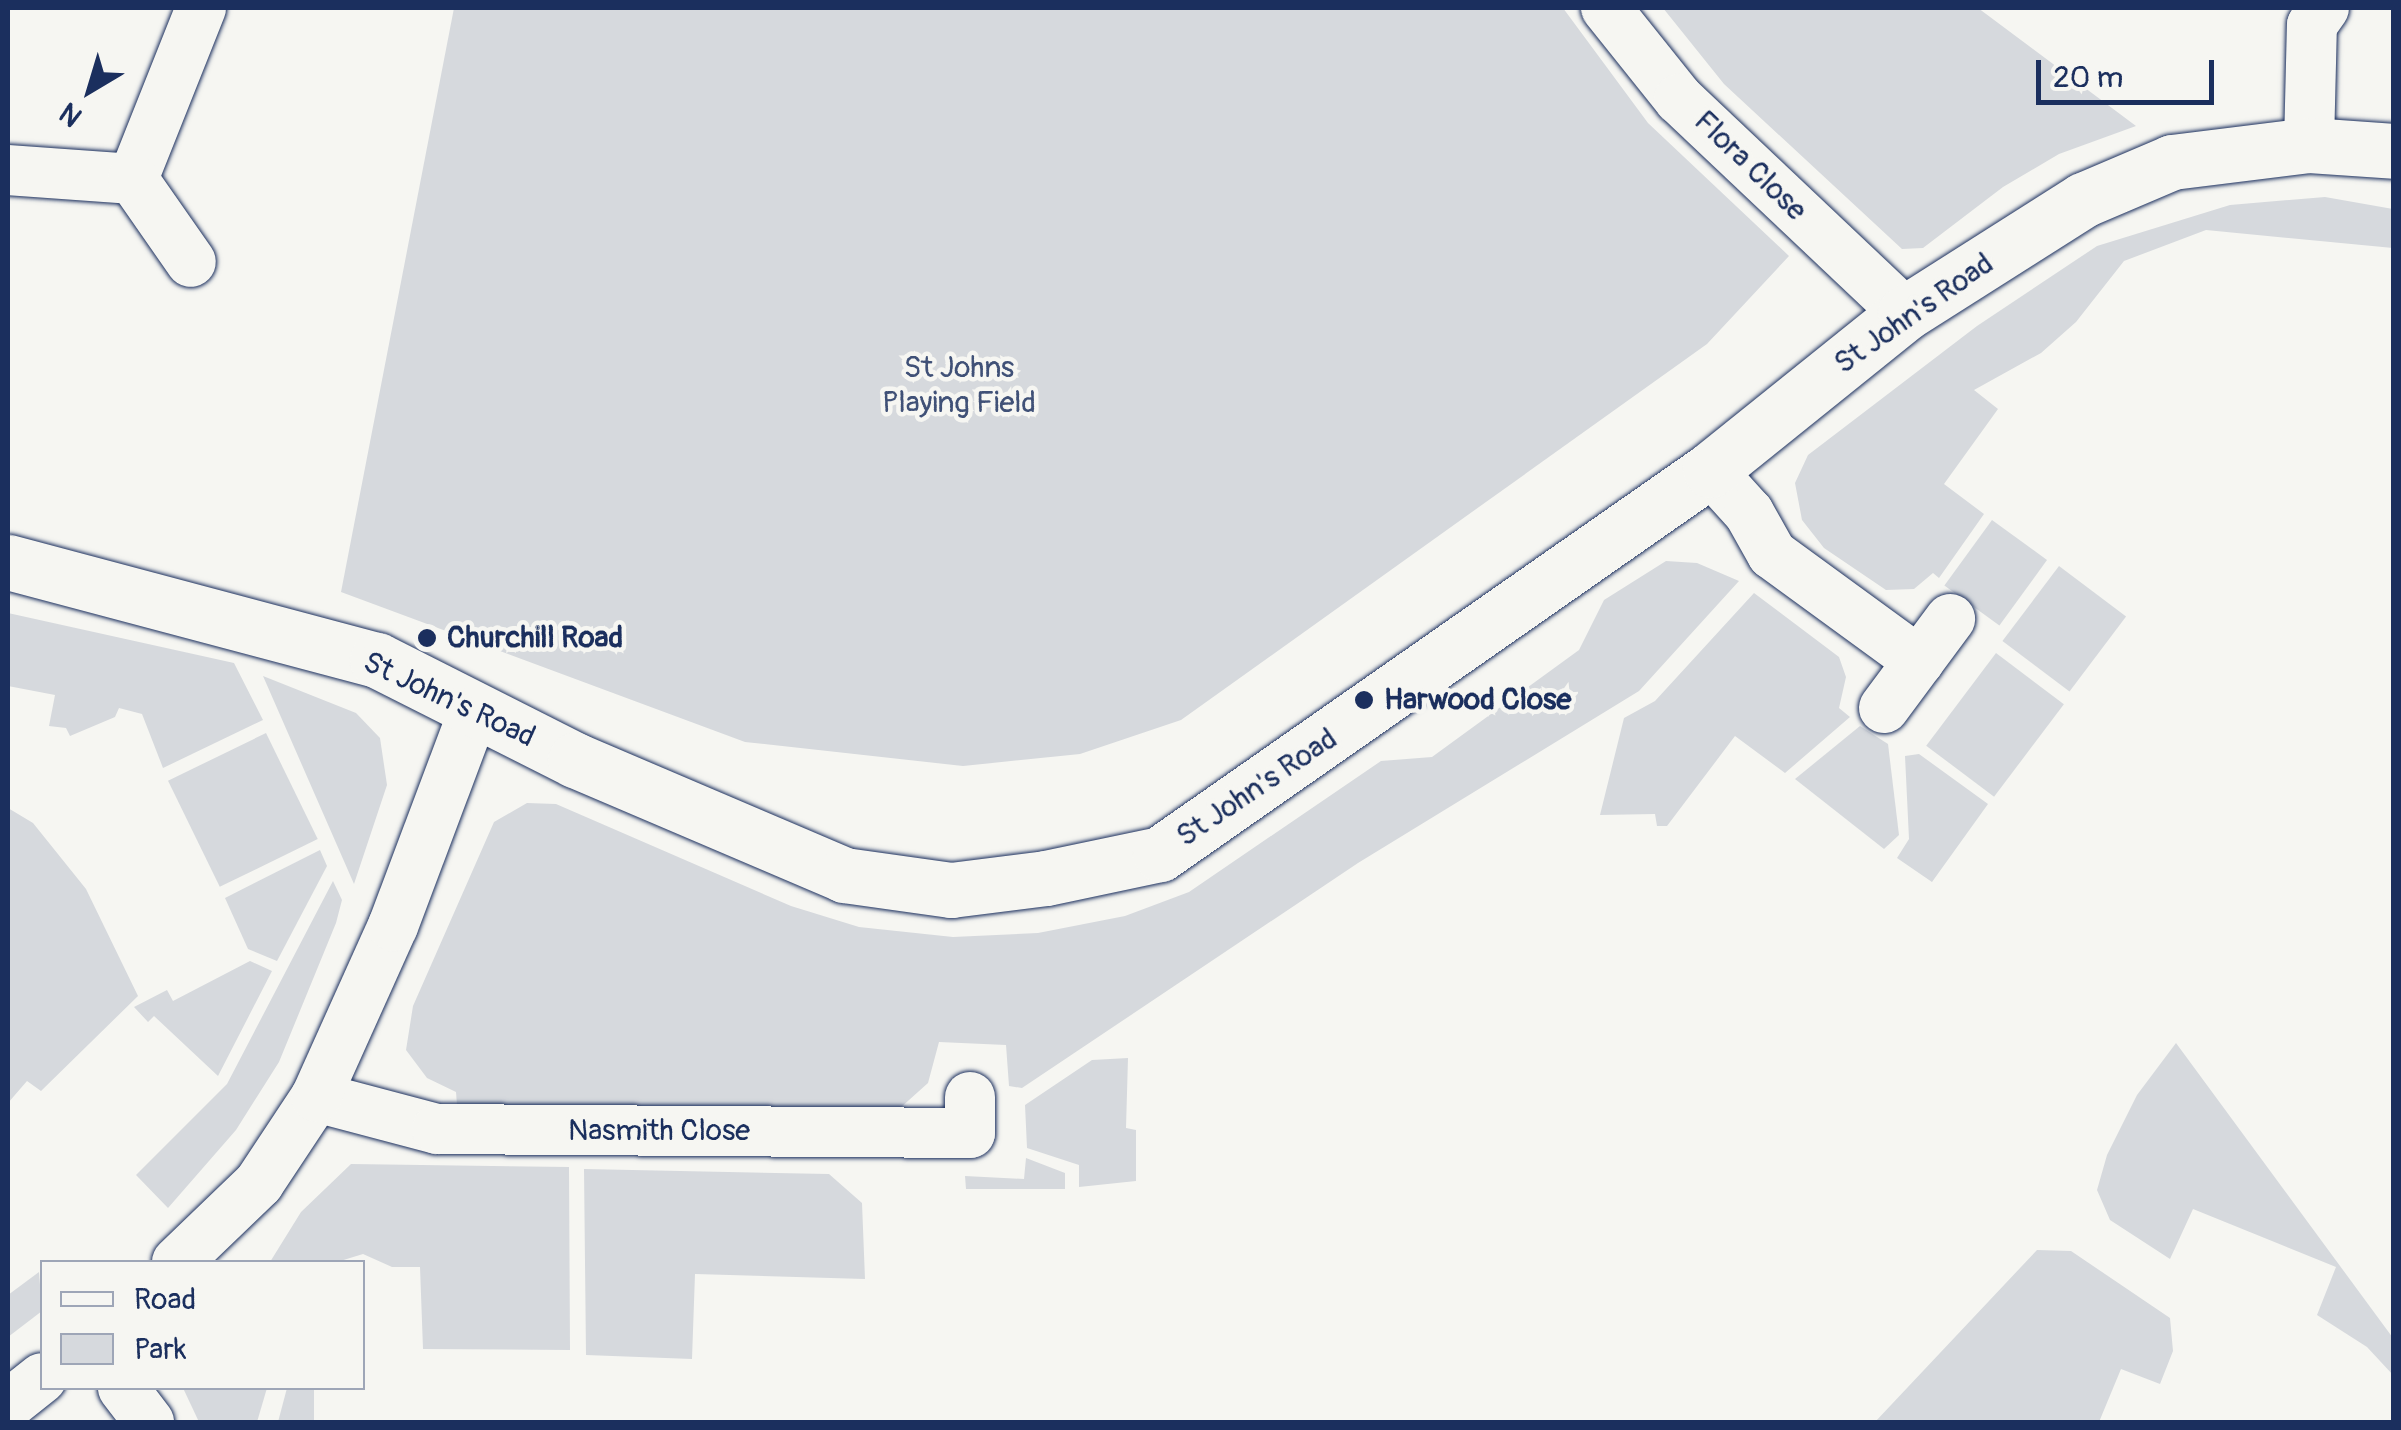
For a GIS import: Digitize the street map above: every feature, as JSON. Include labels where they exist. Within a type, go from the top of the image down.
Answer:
[{"type":"street","points":[[132,179],[201,8]]},
{"type":"street","name":"Flora Close","points":[[1606,8],[1680,98],[1905,314]]},
{"type":"street","points":[[2309,144],[2312,25],[2324,8]]},
{"type":"street","name":"St John's Road","points":[[8,562],[377,660],[474,710],[844,875],[951,890],[1046,878],[1160,854],[1710,470],[1905,314],[2083,200],[2172,162],[2309,144],[2394,151]]},
{"type":"street","points":[[8,170],[132,179]]},
{"type":"street","points":[[132,179],[191,262]]},
{"type":"street","points":[[1710,470],[1749,513],[1772,554],[1918,661]]},
{"type":"street","points":[[1884,708],[1950,619]]},
{"type":"street","points":[[179,1260],[259,1183],[316,1098],[393,926],[474,710]]},
{"type":"street","name":"Nasmith Close","points":[[316,1098],[437,1130],[970,1133],[970,1098]]},
{"type":"street","points":[[8,1404],[40,1380]]},
{"type":"street","points":[[124,1390],[149,1422]]},
{"type":"green space","name":"St Johns Playing Field","points":[[454,8],[1563,8],[1648,123],[1789,256],[1707,344],[1181,720],[1080,754],[963,766],[745,742],[341,592]]},
{"type":"green space","points":[[1663,8],[1978,8],[2136,126],[2059,154],[2003,187],[1923,248],[1902,249],[1724,84]]},
{"type":"green space","points":[[2325,197],[2393,209],[2393,248],[2206,230],[2124,261],[2076,322],[2041,353],[1974,390],[1998,409],[1944,484],[1984,514],[1939,578],[1933,573],[1914,589],[1886,590],[1824,548],[1802,520],[1795,483],[1808,455],[1977,326],[2097,246],[2230,205]]},
{"type":"green space","points":[[1992,520],[2047,560],[1999,625],[1944,586]]},
{"type":"green space","points":[[1666,561],[1697,563],[1739,581],[1639,691],[1358,863],[1022,1088],[1009,1086],[1006,1045],[939,1042],[928,1083],[899,1109],[457,1105],[456,1092],[427,1078],[406,1050],[413,1006],[494,822],[527,803],[556,804],[791,906],[859,927],[953,937],[1038,933],[1125,916],[1189,892],[1381,761],[1432,757],[1579,650],[1604,600]]},
{"type":"green space","points":[[2059,566],[2126,617],[2070,692],[2002,641]]},
{"type":"green space","points":[[1754,593],[1839,657],[1846,677],[1839,708],[1850,717],[1785,773],[1735,736],[1667,826],[1657,826],[1655,814],[1600,815],[1624,718],[1655,701]]},
{"type":"green space","points":[[8,613],[234,663],[263,720],[163,768],[142,714],[119,708],[115,717],[70,736],[66,728],[49,726],[55,695],[8,686]]},
{"type":"green space","points":[[1996,653],[2064,704],[1994,797],[1926,746]]},
{"type":"green space","points":[[263,676],[356,713],[380,738],[387,785],[354,884]]},
{"type":"green space","points":[[1860,726],[1888,744],[1899,835],[1884,849],[1795,779]]},
{"type":"green space","points":[[266,733],[318,839],[220,887],[168,781]]},
{"type":"green space","points":[[1919,754],[1988,804],[1932,882],[1897,858],[1909,839],[1905,756]]},
{"type":"green space","points":[[8,808],[33,823],[86,889],[138,996],[41,1091],[27,1081],[8,1103]]},
{"type":"green space","points":[[320,850],[327,866],[277,961],[248,949],[225,898]]},
{"type":"green space","points":[[333,881],[342,900],[336,923],[279,1062],[236,1130],[168,1208],[136,1175],[227,1084]]},
{"type":"green space","points":[[250,961],[272,971],[218,1076],[154,1016],[148,1022],[134,1007],[167,990],[173,1001]]},
{"type":"green space","points":[[2176,1043],[2393,1338],[2393,1375],[2367,1347],[2317,1315],[2336,1267],[2193,1209],[2170,1259],[2110,1220],[2097,1190],[2107,1155],[2137,1095]]},
{"type":"green space","points":[[1128,1058],[1126,1128],[1136,1130],[1136,1181],[1079,1187],[1079,1165],[1027,1148],[1025,1105],[1092,1060]]},
{"type":"green space","points":[[1026,1158],[1065,1173],[1065,1189],[966,1189],[965,1176],[1024,1179]]},
{"type":"green space","points":[[351,1164],[569,1167],[570,1350],[423,1349],[420,1267],[392,1267],[363,1254],[344,1260],[271,1260],[301,1212]]},
{"type":"green space","points":[[584,1169],[829,1174],[862,1203],[865,1279],[695,1274],[692,1359],[586,1355]]},
{"type":"green space","points":[[2037,1250],[2071,1251],[2170,1318],[2173,1351],[2160,1384],[2121,1369],[2099,1422],[1875,1422]]},
{"type":"green space","points":[[39,1272],[40,1313],[8,1337],[8,1295]]},
{"type":"green space","points":[[184,1390],[266,1390],[257,1422],[199,1422]]},
{"type":"green space","points":[[286,1390],[314,1390],[314,1422],[278,1422]]},
{"type":"place","name":"Churchill Road","points":[[427,638]]},
{"type":"place","name":"Harwood Close","points":[[1364,700]]}]
